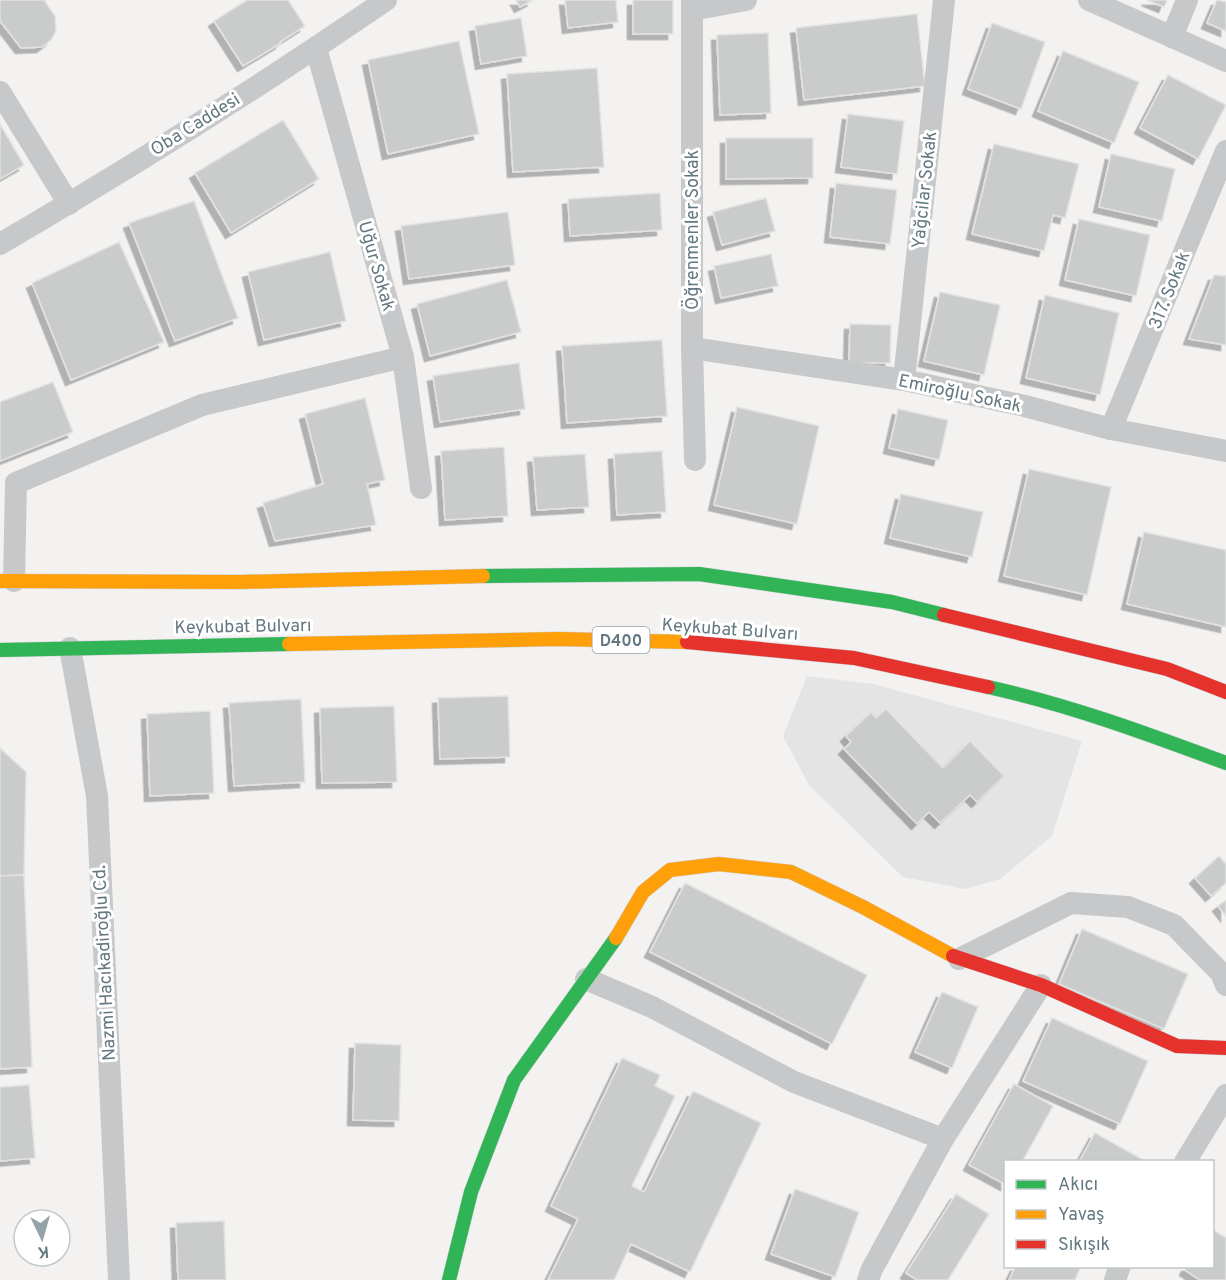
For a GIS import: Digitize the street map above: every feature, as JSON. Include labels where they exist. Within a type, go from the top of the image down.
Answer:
[{"type":"main road","points":[[7,581],[240,582],[549,574],[699,574],[892,602],[1167,669],[1226,692]]},
{"type":"main road","name":"Keykubat Bulvarı","points":[[0,650],[558,639],[688,642],[854,658],[1025,695],[1137,730],[1226,763]]},
{"type":"main road","points":[[449,1280],[471,1192],[514,1080],[618,935],[643,892],[670,870],[719,864],[791,872],[863,907],[959,959],[1041,985],[1177,1046],[1226,1048]]},
{"type":"street","name":"Oba Caddesi","points":[[0,244],[69,204],[316,48],[386,0]]},
{"type":"street","points":[[692,5],[746,0]]},
{"type":"street","name":"Yağcilar Sokak","points":[[904,380],[944,0]]},
{"type":"street","points":[[1089,0],[1226,61]]},
{"type":"street","points":[[1172,37],[1187,0]]},
{"type":"street","name":"Öğrenmenler Sokak","points":[[692,5],[692,348],[695,460]]},
{"type":"street","name":"Uğur Sokak","points":[[316,48],[403,357],[421,488]]},
{"type":"street","points":[[0,92],[69,204]]},
{"type":"street","name":"317. Sokak","points":[[1112,429],[1226,152]]},
{"type":"street","name":"Emiroğlu Sokak","points":[[692,348],[904,380],[1025,406],[1112,429],[1226,451]]},
{"type":"street","points":[[7,581],[16,483],[202,405],[403,357]]},
{"type":"street","name":"Nazmi Hacıkadiroğlu Cd.","points":[[70,648],[97,796],[119,1280]]},
{"type":"street","points":[[959,959],[1071,903],[1128,907],[1174,925],[1221,973],[1226,985]]},
{"type":"street","points":[[586,979],[652,1007],[794,1082],[943,1139]]},
{"type":"street","points":[[868,1280],[943,1139],[1041,985]]},
{"type":"street","points":[[1186,1160],[1226,1095]]},
{"type":"shaded area","points":[[807,676],[873,684],[1082,741],[1052,836],[1000,879],[965,889],[903,877],[809,785],[783,736]]},
{"type":"building","points":[[0,0],[44,0],[55,16],[56,31],[51,40],[42,47],[21,48],[0,21]]},
{"type":"building","points":[[247,0],[288,0],[305,26],[243,66],[214,21]]},
{"type":"building","points":[[516,0],[533,0],[520,7]]},
{"type":"building","points":[[565,0],[616,0],[618,22],[568,28]]},
{"type":"building","points":[[633,0],[673,0],[673,34],[633,34]]},
{"type":"building","points":[[1147,0],[1167,0],[1164,7]]},
{"type":"building","points":[[1217,0],[1226,2],[1226,31],[1207,23]]},
{"type":"building","points":[[917,14],[925,86],[804,100],[796,28]]},
{"type":"building","points":[[521,18],[527,56],[481,64],[475,26]]},
{"type":"building","points":[[992,23],[1045,42],[1021,109],[968,89]]},
{"type":"building","points":[[768,33],[771,113],[720,115],[717,35]]},
{"type":"building","points":[[459,41],[479,134],[388,154],[368,60]]},
{"type":"building","points":[[1063,51],[1139,82],[1114,143],[1038,111]]},
{"type":"building","points":[[597,68],[604,167],[513,172],[507,74]]},
{"type":"building","points":[[1168,75],[1226,105],[1198,159],[1140,128]]},
{"type":"building","points":[[848,114],[904,121],[897,174],[841,167]]},
{"type":"building","points":[[283,120],[319,179],[231,233],[195,173]]},
{"type":"building","points":[[0,124],[24,165],[0,179]]},
{"type":"building","points":[[726,138],[813,138],[813,178],[726,179]]},
{"type":"building","points":[[994,144],[1079,164],[1065,218],[1053,215],[1044,251],[972,234]]},
{"type":"building","points":[[1111,154],[1175,169],[1162,221],[1099,207]]},
{"type":"building","points":[[836,183],[897,190],[890,244],[830,237]]},
{"type":"building","points":[[660,193],[662,230],[570,236],[568,199]]},
{"type":"building","points":[[766,198],[775,231],[722,245],[713,212]]},
{"type":"building","points":[[194,201],[238,318],[175,341],[129,223]]},
{"type":"building","points":[[508,212],[515,265],[409,279],[401,226]]},
{"type":"building","points":[[1079,219],[1150,235],[1136,296],[1065,280]]},
{"type":"building","points":[[119,242],[164,342],[71,380],[32,283]]},
{"type":"building","points":[[330,252],[346,321],[264,340],[248,272]]},
{"type":"building","points":[[771,254],[778,286],[721,298],[714,266]]},
{"type":"building","points":[[1214,275],[1226,276],[1226,345],[1189,339]]},
{"type":"building","points":[[507,280],[521,332],[430,356],[417,304]]},
{"type":"building","points":[[940,292],[1000,305],[984,375],[924,361]]},
{"type":"building","points":[[1045,295],[1119,313],[1100,395],[1026,378]]},
{"type":"building","points":[[850,324],[891,325],[890,363],[849,363]]},
{"type":"building","points":[[662,340],[667,416],[567,423],[562,346]]},
{"type":"building","points":[[519,363],[525,409],[440,422],[433,376]]},
{"type":"building","points":[[53,382],[73,432],[0,461],[0,402]]},
{"type":"building","points":[[365,398],[385,480],[367,484],[376,525],[275,541],[263,503],[323,484],[305,414]]},
{"type":"building","points":[[737,407],[819,426],[797,524],[714,505]]},
{"type":"building","points":[[898,409],[948,420],[939,460],[889,448]]},
{"type":"building","points":[[504,447],[508,516],[445,520],[441,451]]},
{"type":"building","points":[[662,451],[666,512],[617,515],[614,454]]},
{"type":"building","points":[[585,454],[589,507],[537,510],[533,457]]},
{"type":"building","points":[[1029,469],[1111,487],[1087,595],[1004,576]]},
{"type":"building","points":[[901,494],[983,512],[972,557],[890,538]]},
{"type":"building","points":[[1144,532],[1226,550],[1226,627],[1127,604]]},
{"type":"building","points":[[508,696],[510,757],[440,759],[438,698]]},
{"type":"building","points":[[301,699],[305,782],[234,786],[229,703]]},
{"type":"building","points":[[394,706],[397,782],[322,783],[320,708]]},
{"type":"building","points":[[886,709],[943,768],[970,741],[1004,776],[977,802],[970,795],[940,823],[929,812],[917,824],[844,749],[851,742],[846,736],[871,712],[876,718]]},
{"type":"building","points":[[210,711],[214,793],[150,796],[147,714]]},
{"type":"building","points":[[0,748],[26,772],[24,875],[0,876]]},
{"type":"building","points":[[1219,856],[1226,864],[1226,883],[1211,896],[1195,878]]},
{"type":"building","points":[[24,875],[32,1067],[0,1069],[0,876]]},
{"type":"building","points":[[685,883],[867,975],[832,1044],[650,952]]},
{"type":"building","points":[[1226,900],[1226,916],[1218,906]]},
{"type":"building","points":[[1082,929],[1188,974],[1164,1029],[1059,984]]},
{"type":"building","points":[[942,992],[978,1007],[952,1068],[915,1052]]},
{"type":"building","points":[[1052,1018],[1148,1061],[1120,1124],[1023,1081]]},
{"type":"building","points":[[355,1043],[401,1045],[399,1121],[353,1120]]},
{"type":"building","points":[[622,1058],[660,1075],[655,1086],[675,1096],[632,1186],[644,1192],[693,1091],[761,1123],[690,1272],[631,1244],[614,1280],[548,1280],[578,1219],[551,1206]]},
{"type":"building","points":[[1014,1084],[1053,1106],[1023,1160],[1004,1160],[1004,1184],[969,1165]]},
{"type":"building","points":[[29,1085],[35,1158],[0,1161],[0,1087]]},
{"type":"building","points":[[1095,1133],[1143,1160],[1080,1160]]},
{"type":"building","points":[[795,1189],[859,1212],[835,1277],[771,1254]]},
{"type":"building","points":[[956,1194],[989,1214],[948,1280],[917,1280],[906,1273]]},
{"type":"building","points":[[224,1221],[226,1280],[178,1280],[176,1223]]},
{"type":"building","points":[[1214,1230],[1226,1238],[1226,1280],[1200,1280],[1185,1270],[1186,1268],[1214,1268]]},
{"type":"building","points":[[1015,1268],[1080,1268],[1075,1280],[1009,1280]]},
{"type":"traffic: fast","points":[[483,576],[699,574],[892,602],[944,615]]},
{"type":"traffic: fast","points":[[0,650],[289,644]]},
{"type":"traffic: fast","points":[[988,687],[1079,711],[1226,763]]},
{"type":"traffic: fast","points":[[449,1280],[471,1192],[514,1080],[616,938]]},
{"type":"traffic: slow","points":[[0,581],[240,582],[483,576]]},
{"type":"traffic: slow","points":[[289,644],[558,639],[687,642]]},
{"type":"traffic: slow","points":[[616,938],[643,892],[670,870],[719,864],[791,872],[863,907],[953,956]]},
{"type":"traffic: jam","points":[[944,615],[1167,669],[1226,692]]},
{"type":"traffic: jam","points":[[687,642],[854,658],[988,687]]},
{"type":"traffic: jam","points":[[953,956],[1041,985],[1177,1046],[1226,1048]]}]
